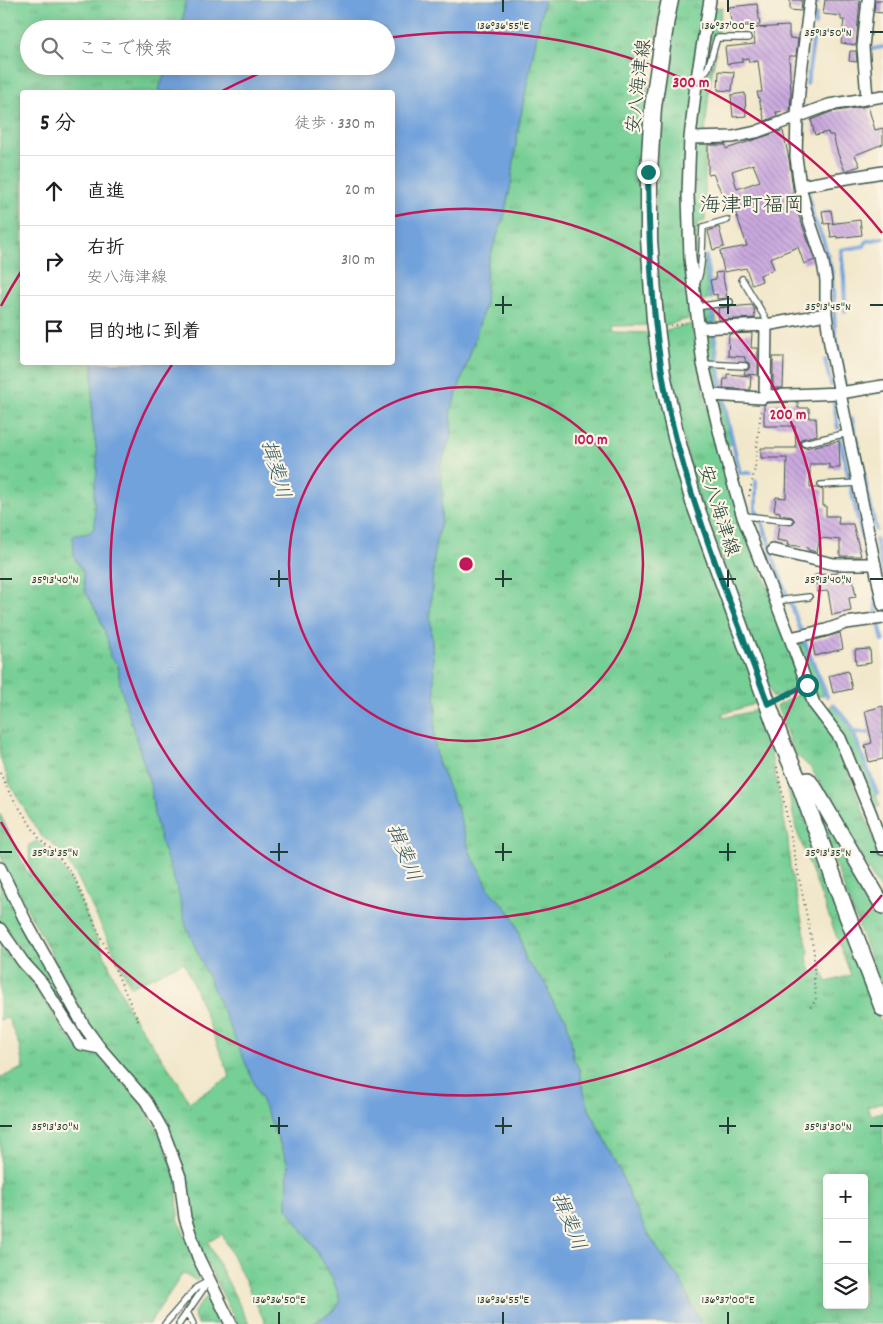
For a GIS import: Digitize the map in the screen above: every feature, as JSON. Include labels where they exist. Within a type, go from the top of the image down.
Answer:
[{"type":"main road","name":"安八海津線","points":[[670,0],[653,107],[648,172],[649,239],[656,330],[662,374],[694,502],[781,740],[799,782],[883,1008]]},
{"type":"street","points":[[710,0],[696,84],[690,138],[688,195],[690,258],[703,364],[725,454],[744,516],[814,704],[840,738],[883,849]]},
{"type":"street","points":[[810,0],[797,116],[796,157],[806,211],[822,258],[826,280],[826,314],[830,344],[883,605]]},
{"type":"street","points":[[867,98],[863,47],[868,0]]},
{"type":"street","points":[[690,138],[732,137],[756,132],[829,105],[883,96]]},
{"type":"street","points":[[800,186],[883,172]]},
{"type":"street","points":[[698,324],[766,325],[826,314]]},
{"type":"street","points":[[764,397],[766,325]]},
{"type":"street","points":[[710,395],[764,397],[840,392],[883,386]]},
{"type":"street","points":[[773,550],[834,564],[875,564]]},
{"type":"street","points":[[790,638],[826,630],[846,622],[883,618]]},
{"type":"street","points":[[799,782],[808,780],[815,789],[883,906]]},
{"type":"street","points":[[871,814],[883,812]]},
{"type":"street","points":[[0,868],[26,922],[84,1026],[100,1048],[146,1101],[163,1131],[180,1177],[185,1218],[198,1256],[231,1324]]},
{"type":"street","points":[[0,929],[23,962],[42,983],[80,1044],[100,1048]]},
{"type":"lane","points":[[696,84],[708,68],[717,38],[748,38]]},
{"type":"lane","points":[[694,288],[698,281],[703,227],[727,220]]},
{"type":"lane","points":[[742,279],[766,319],[766,325]]},
{"type":"lane","points":[[696,307],[730,302]]},
{"type":"lane","points":[[703,364],[745,366]]},
{"type":"lane","points":[[804,443],[848,433]]},
{"type":"lane","points":[[821,485],[858,482]]},
{"type":"lane","points":[[744,516],[790,521]]},
{"type":"lane","points":[[776,601],[809,597]]},
{"type":"lane","points":[[179,1324],[210,1280]]},
{"type":"lane","points":[[165,1324],[196,1288],[210,1280]]},
{"type":"lane","points":[[187,1312],[193,1324]]},
{"type":"path","points":[[656,330],[698,324]]},
{"type":"path","points":[[744,516],[755,468],[764,397]]},
{"type":"path","points":[[768,704],[807,685]]},
{"type":"path","points":[[776,762],[814,952],[816,1000],[810,1008]]},
{"type":"path","points":[[0,774],[9,792],[39,838],[60,858],[74,879],[139,1023]]},
{"type":"green space","points":[[0,0],[186,0],[183,20],[20,20],[20,75],[165,75],[159,90],[20,90],[20,365],[93,365],[92,420],[97,453],[94,492],[95,525],[90,532],[74,535],[74,557],[83,572],[85,591],[99,616],[108,641],[110,657],[118,664],[120,685],[151,788],[154,814],[162,845],[215,991],[288,1164],[287,1207],[333,1279],[340,1300],[336,1309],[313,1324],[266,1324],[222,1234],[208,1242],[249,1324],[237,1324],[201,1250],[191,1218],[186,1176],[169,1133],[88,1023],[5,867],[0,854],[0,814],[30,878],[29,845],[37,841],[55,858],[70,879],[130,1012],[179,1083],[189,1102],[230,1077],[184,962],[131,987],[78,878],[62,854],[52,843],[40,835],[11,786],[0,758]]},
{"type":"green space","points":[[544,0],[662,0],[650,67],[645,128],[649,325],[612,326],[612,332],[650,333],[760,702],[722,714],[723,718],[763,709],[774,735],[771,754],[788,840],[790,867],[809,953],[807,957],[811,973],[822,970],[827,982],[851,975],[796,829],[782,758],[883,1028],[883,1103],[867,1107],[871,1115],[883,1112],[883,1324],[701,1324],[680,1279],[646,1231],[633,1204],[619,1169],[589,1109],[579,1069],[573,1058],[566,1018],[549,995],[547,985],[526,961],[517,927],[510,912],[490,891],[470,852],[457,808],[438,762],[434,739],[436,707],[430,614],[435,545],[441,523],[442,489],[440,467],[452,433],[450,413],[485,305],[487,265],[504,216],[511,184],[518,129]]},
{"type":"green space","points":[[675,0],[705,0],[685,248],[692,318],[662,326],[655,241],[658,126]]},
{"type":"green space","points":[[722,7],[718,34],[713,35],[704,70],[712,11]]},
{"type":"green space","points":[[716,52],[709,91],[705,133],[702,133],[695,126],[699,89],[708,74]]},
{"type":"green space","points":[[705,142],[705,221],[697,223],[697,273],[692,223],[693,147]]},
{"type":"green space","points":[[704,256],[708,299],[700,302],[698,292]]},
{"type":"green space","points":[[715,307],[717,325],[701,321],[701,312]]},
{"type":"green space","points":[[692,324],[704,394],[726,475],[803,683],[773,698],[700,501],[669,374],[663,331]]},
{"type":"green space","points":[[705,330],[712,331],[716,361],[708,361],[703,335]]},
{"type":"green space","points":[[717,367],[720,394],[714,393],[709,369]]},
{"type":"green space","points":[[714,399],[721,399],[732,444],[726,445]]},
{"type":"green space","points":[[803,638],[824,695],[816,697],[795,640]]},
{"type":"green space","points":[[805,690],[836,738],[883,865],[883,895],[811,768],[794,753],[777,706]]},
{"type":"green space","points":[[833,705],[852,732],[880,806],[873,809],[825,710]]},
{"type":"green space","points":[[806,787],[883,920],[883,991]]},
{"type":"green space","points":[[0,878],[86,1041],[83,1041],[0,921]]},
{"type":"green space","points":[[0,935],[70,1038],[80,1049],[101,1055],[142,1104],[159,1132],[177,1179],[178,1219],[201,1276],[197,1281],[183,1273],[149,1324],[0,1324],[0,1078],[23,1068],[19,1045],[8,1018],[0,1020]]},
{"type":"green space","points":[[206,1297],[212,1298],[226,1324],[198,1324],[194,1312]]},
{"type":"water","name":"揖斐川","points":[[186,0],[544,0],[518,129],[511,184],[504,216],[487,265],[485,305],[450,413],[452,433],[440,467],[442,489],[441,523],[435,545],[430,614],[436,707],[434,739],[438,762],[457,808],[470,852],[490,891],[510,912],[517,927],[526,961],[547,985],[549,996],[566,1018],[573,1058],[579,1069],[589,1109],[619,1169],[646,1231],[680,1279],[701,1324],[313,1324],[336,1309],[340,1300],[333,1279],[287,1208],[288,1164],[186,926],[177,888],[162,845],[154,814],[151,788],[120,685],[118,665],[110,657],[108,641],[99,616],[85,591],[83,572],[74,557],[73,537],[74,535],[92,531],[95,525],[94,492],[97,453],[92,420],[93,365],[395,365],[395,90],[159,90],[165,75],[395,75],[395,20],[183,20]]},
{"type":"building","points":[[790,0],[802,0],[801,11],[790,10]]},
{"type":"building","points":[[825,0],[860,0],[856,45],[841,43],[844,20],[841,20],[841,16],[823,14]]},
{"type":"building","points":[[875,0],[883,0],[883,13],[874,12]]},
{"type":"building","points":[[757,4],[760,25],[732,28],[729,7]]},
{"type":"building","points":[[789,26],[789,38],[798,39],[796,56],[789,56],[790,111],[776,112],[777,116],[765,121],[757,92],[762,92],[758,61],[749,62],[748,58],[742,59],[742,62],[727,64],[725,47],[755,44],[753,28]]},
{"type":"building","points":[[850,51],[856,51],[857,62],[849,61]]},
{"type":"building","points":[[719,71],[734,72],[732,91],[718,90]]},
{"type":"building","points":[[745,93],[746,116],[733,117],[731,95]]},
{"type":"building","points":[[868,106],[875,130],[883,128],[883,144],[855,155],[860,166],[845,171],[833,135],[829,135],[828,132],[815,135],[811,120],[831,112]]},
{"type":"building","points":[[783,131],[793,189],[793,194],[791,194],[815,260],[804,264],[798,247],[770,258],[774,269],[760,275],[762,281],[752,285],[746,268],[724,272],[720,251],[747,246],[728,196],[724,198],[713,174],[708,175],[708,145],[726,145],[726,149]],"holes":[[[753,164],[760,181],[737,189],[732,171]]]},
{"type":"building","points":[[831,210],[833,223],[824,224],[822,211]]},
{"type":"building","points":[[860,220],[862,235],[831,237],[829,224]]},
{"type":"building","points":[[719,227],[724,247],[713,250],[708,231]]},
{"type":"building","points":[[722,272],[727,298],[717,299],[717,294],[713,295],[710,280],[716,279],[715,273]]},
{"type":"building","points":[[752,305],[755,318],[719,320],[718,308]]},
{"type":"building","points":[[752,333],[751,348],[758,348],[758,375],[744,374],[750,367],[749,363],[745,361],[745,357],[728,356],[729,334]]},
{"type":"building","points":[[773,357],[784,357],[783,388],[773,388]]},
{"type":"building","points":[[727,374],[751,376],[750,390],[723,388],[724,379],[727,379]]},
{"type":"building","points":[[798,402],[798,408],[809,408],[809,418],[816,418],[817,435],[801,439],[799,442],[801,446],[805,448],[839,441],[840,468],[829,468],[829,464],[810,464],[810,488],[823,490],[823,506],[826,506],[826,516],[839,516],[838,524],[853,524],[861,556],[840,556],[840,540],[820,538],[817,552],[808,550],[808,547],[787,545],[788,542],[777,540],[779,524],[791,525],[795,521],[792,517],[780,515],[780,512],[774,511],[776,497],[786,498],[787,458],[761,458],[761,448],[796,448],[795,426],[764,426],[764,405],[767,403]]},
{"type":"building","points":[[838,573],[841,581],[853,580],[856,597],[849,598],[851,611],[832,615],[828,591],[817,592],[815,575]]},
{"type":"building","points":[[840,633],[843,649],[815,656],[812,641]]},
{"type":"building","points":[[870,649],[871,663],[856,665],[855,650]]},
{"type":"building","points":[[848,671],[852,689],[833,693],[829,676]]},
{"type":"building","points":[[883,706],[883,759],[869,762],[865,745],[872,743],[865,711]]},
{"type":"waterway","points":[[817,4],[818,0]]},
{"type":"waterway","points":[[815,25],[816,14]]},
{"type":"waterway","points":[[807,84],[814,35]]},
{"type":"waterway","points":[[867,50],[883,47]]},
{"type":"waterway","points":[[803,125],[803,157],[806,179]]},
{"type":"waterway","points":[[808,190],[813,217],[823,239],[832,273],[835,330],[845,384]]},
{"type":"waterway","points":[[845,311],[841,250],[864,246],[867,241],[883,238]]},
{"type":"waterway","points":[[706,256],[711,298]]},
{"type":"waterway","points":[[712,310],[713,324]]},
{"type":"waterway","points":[[714,331],[718,361]]},
{"type":"waterway","points":[[825,360],[831,385]]},
{"type":"waterway","points":[[719,369],[723,393]]},
{"type":"waterway","points":[[724,399],[740,473],[751,473]]},
{"type":"waterway","points":[[833,399],[838,428]]},
{"type":"waterway","points":[[852,419],[876,530]]},
{"type":"waterway","points":[[840,439],[849,479]]},
{"type":"waterway","points":[[756,481],[756,510],[758,514]]},
{"type":"waterway","points":[[851,488],[862,538]]},
{"type":"waterway","points":[[761,520],[771,547]]},
{"type":"waterway","points":[[876,540],[883,574]]},
{"type":"waterway","points":[[865,552],[867,559]]},
{"type":"waterway","points":[[771,553],[787,595]]},
{"type":"waterway","points":[[875,598],[877,615],[875,615]]},
{"type":"waterway","points":[[791,604],[801,631]]},
{"type":"waterway","points":[[879,623],[883,641]]},
{"type":"waterway","points":[[803,638],[827,696]]},
{"type":"waterway","points":[[833,704],[849,722],[877,793]]},
{"type":"waterway","points":[[854,732],[883,733]]},
{"type":"district","name":"海津町福岡","points":[[752,204]]},
{"type":"route","points":[[648,172],[649,239],[655,320],[662,374],[676,437],[694,502],[768,704],[807,685]]}]
